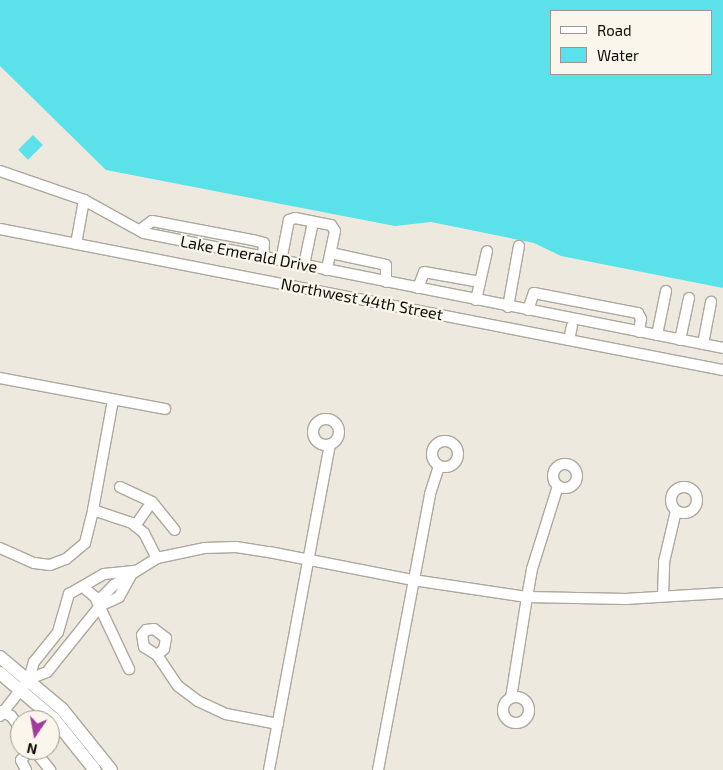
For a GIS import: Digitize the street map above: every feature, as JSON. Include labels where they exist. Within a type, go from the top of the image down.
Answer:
[{"type":"main road","points":[[0,657],[25,684],[95,770]]},
{"type":"main road","points":[[0,673],[25,684],[62,708],[111,770]]},
{"type":"street","name":"Lake Emerald Drive","points":[[0,171],[84,200],[140,230],[508,307],[723,348]]},
{"type":"street","points":[[76,244],[84,200]]},
{"type":"street","points":[[281,260],[290,220],[313,222],[335,228],[327,270]]},
{"type":"street","points":[[140,230],[152,221],[264,242],[263,257]]},
{"type":"street","points":[[304,265],[313,222]]},
{"type":"street","name":"Northwest 44th Street","points":[[0,229],[723,370]]},
{"type":"street","points":[[508,307],[519,246]]},
{"type":"street","points":[[476,300],[487,252]]},
{"type":"street","points":[[331,253],[386,265],[386,282]]},
{"type":"street","points":[[418,288],[424,272],[480,282]]},
{"type":"street","points":[[657,335],[666,291]]},
{"type":"street","points":[[528,310],[534,293],[640,314],[638,332]]},
{"type":"street","points":[[680,340],[689,298]]},
{"type":"street","points":[[703,344],[711,302]]},
{"type":"street","points":[[584,321],[588,304]]},
{"type":"street","points":[[569,340],[572,326]]},
{"type":"street","points":[[0,378],[165,409]]},
{"type":"street","points":[[0,548],[34,563],[50,565],[66,559],[85,543],[93,510],[113,400]]},
{"type":"street","points":[[269,770],[330,445]]},
{"type":"street","points":[[378,770],[434,475],[439,466]]},
{"type":"street","points":[[511,698],[532,569],[558,486]]},
{"type":"street","points":[[120,487],[152,502],[175,530]]},
{"type":"street","points":[[135,526],[152,502]]},
{"type":"street","points":[[93,510],[118,516],[135,526],[144,533],[157,558]]},
{"type":"street","points":[[663,596],[664,562],[676,511]]},
{"type":"street","points":[[25,684],[47,672],[100,606],[104,593],[134,571],[157,558],[204,548],[236,547],[413,580],[526,597],[563,599],[723,593]]},
{"type":"street","points":[[1,714],[25,684],[34,662],[58,632],[69,594],[112,571],[134,571]]},
{"type":"street","points":[[82,587],[100,606],[115,635],[121,659],[129,669]]},
{"type":"street","points":[[157,655],[178,686],[198,701],[226,714],[278,724]]},
{"type":"street","points":[[42,760],[50,770]]},
{"type":"water","points":[[0,0],[723,0],[723,288],[561,256],[534,243],[431,222],[395,226],[106,170],[0,66]]},
{"type":"water","points":[[33,135],[43,145],[28,160],[18,150]]}]
